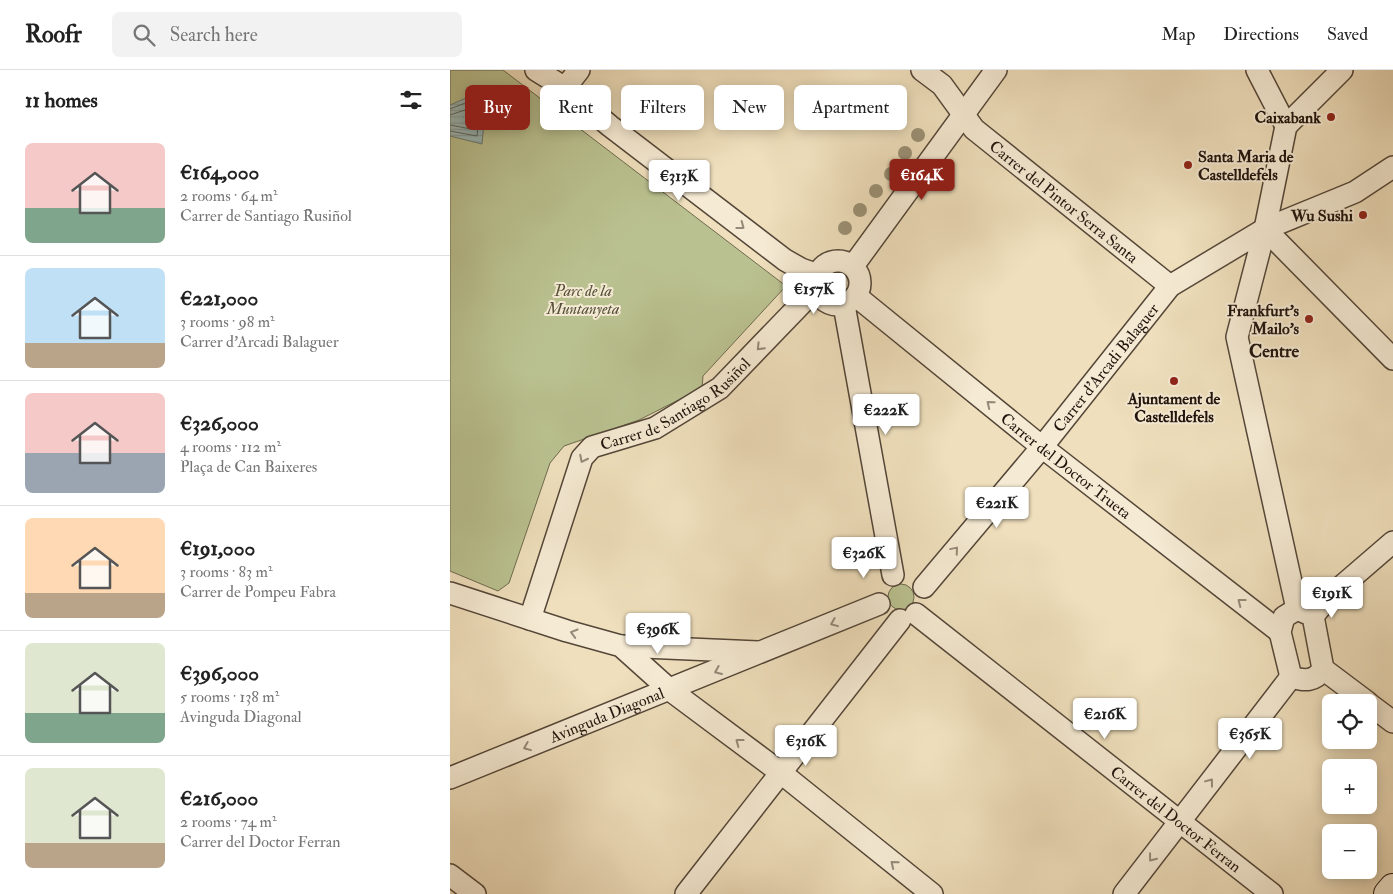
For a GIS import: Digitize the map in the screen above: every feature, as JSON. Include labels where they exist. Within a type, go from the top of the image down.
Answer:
[{"type":"street","points":[[536,70],[560,85]]},
{"type":"street","points":[[567,85],[579,70]]},
{"type":"street","name":"Carrer del Pintor Serra Santa","points":[[922,70],[942,85],[974,129],[1170,286]]},
{"type":"street","points":[[853,266],[996,70]]},
{"type":"street","points":[[1257,70],[1286,126]]},
{"type":"street","points":[[1342,70],[1286,126],[1265,229],[1237,337],[1305,613],[1323,669],[1356,694]]},
{"type":"street","points":[[611,127],[785,260],[817,279]]},
{"type":"street","points":[[1170,286],[1265,229],[1355,192],[1393,167]]},
{"type":"street","points":[[1265,229],[1393,359]]},
{"type":"street","points":[[831,262],[843,262],[853,266],[860,278],[860,286],[850,300],[834,305],[823,300],[817,292],[817,279],[831,262]]},
{"type":"street","name":"Carrer de Santiago Rusiñol","points":[[530,619],[582,458],[586,452],[592,447],[655,428],[720,388],[802,303],[817,279]]},
{"type":"street","name":"Carrer d'Arcadi Balaguer","points":[[924,587],[1042,447],[1170,286]]},
{"type":"street","points":[[850,300],[893,574]]},
{"type":"street","name":"Carrer del Doctor Trueta","points":[[850,300],[1280,632]]},
{"type":"street","points":[[1291,677],[1280,632],[1284,617],[1305,613],[1328,598],[1393,542]]},
{"type":"street","points":[[686,894],[780,772],[908,617],[922,606],[924,587],[916,578],[906,574],[893,574],[883,582],[880,589],[880,604],[887,614],[908,617]]},
{"type":"street","points":[[450,593],[621,646],[670,690],[780,772],[932,894]]},
{"type":"street","name":"Avinguda Diagonal","points":[[450,778],[880,604]]},
{"type":"street","name":"Carrer del Doctor Ferran","points":[[908,617],[1180,821],[1272,894]]},
{"type":"street","name":"Avinguda Diagonal","points":[[621,646],[763,652]]},
{"type":"street","points":[[1291,677],[1304,681],[1319,676],[1323,669]]},
{"type":"street","points":[[1124,894],[1291,677]]},
{"type":"street","points":[[1377,710],[1393,722]]},
{"type":"street","points":[[450,875],[475,894]]},
{"type":"street","points":[[1388,894],[1393,888]]},
{"type":"green space","name":"Parc de la Muntanyeta","points":[[450,70],[503,70],[523,85],[465,85],[465,130],[530,130],[530,91],[540,98],[540,130],[582,130],[786,286],[703,376],[702,388],[639,420],[564,446],[550,463],[509,583],[498,591],[450,571]]},
{"type":"green space","points":[[901,584],[910,588],[914,597],[910,606],[901,610],[892,606],[888,597],[892,588]]},
{"type":"water","points":[[465,99],[465,130],[483,130],[482,144],[450,136],[450,105]]},
{"type":"place","name":"Caixabank","points":[[1331,117]]},
{"type":"place","name":"Santa Maria de Castelldefels","points":[[1188,165]]},
{"type":"place","name":"Wu Sushi","points":[[1363,215]]},
{"type":"place","name":"Frankfurt’s Mailo’s","points":[[1309,319]]},
{"type":"place","name":"Ajuntament de Castelldefels","points":[[1174,381]]},
{"type":"district","name":"Centre","points":[[1274,351]]}]
